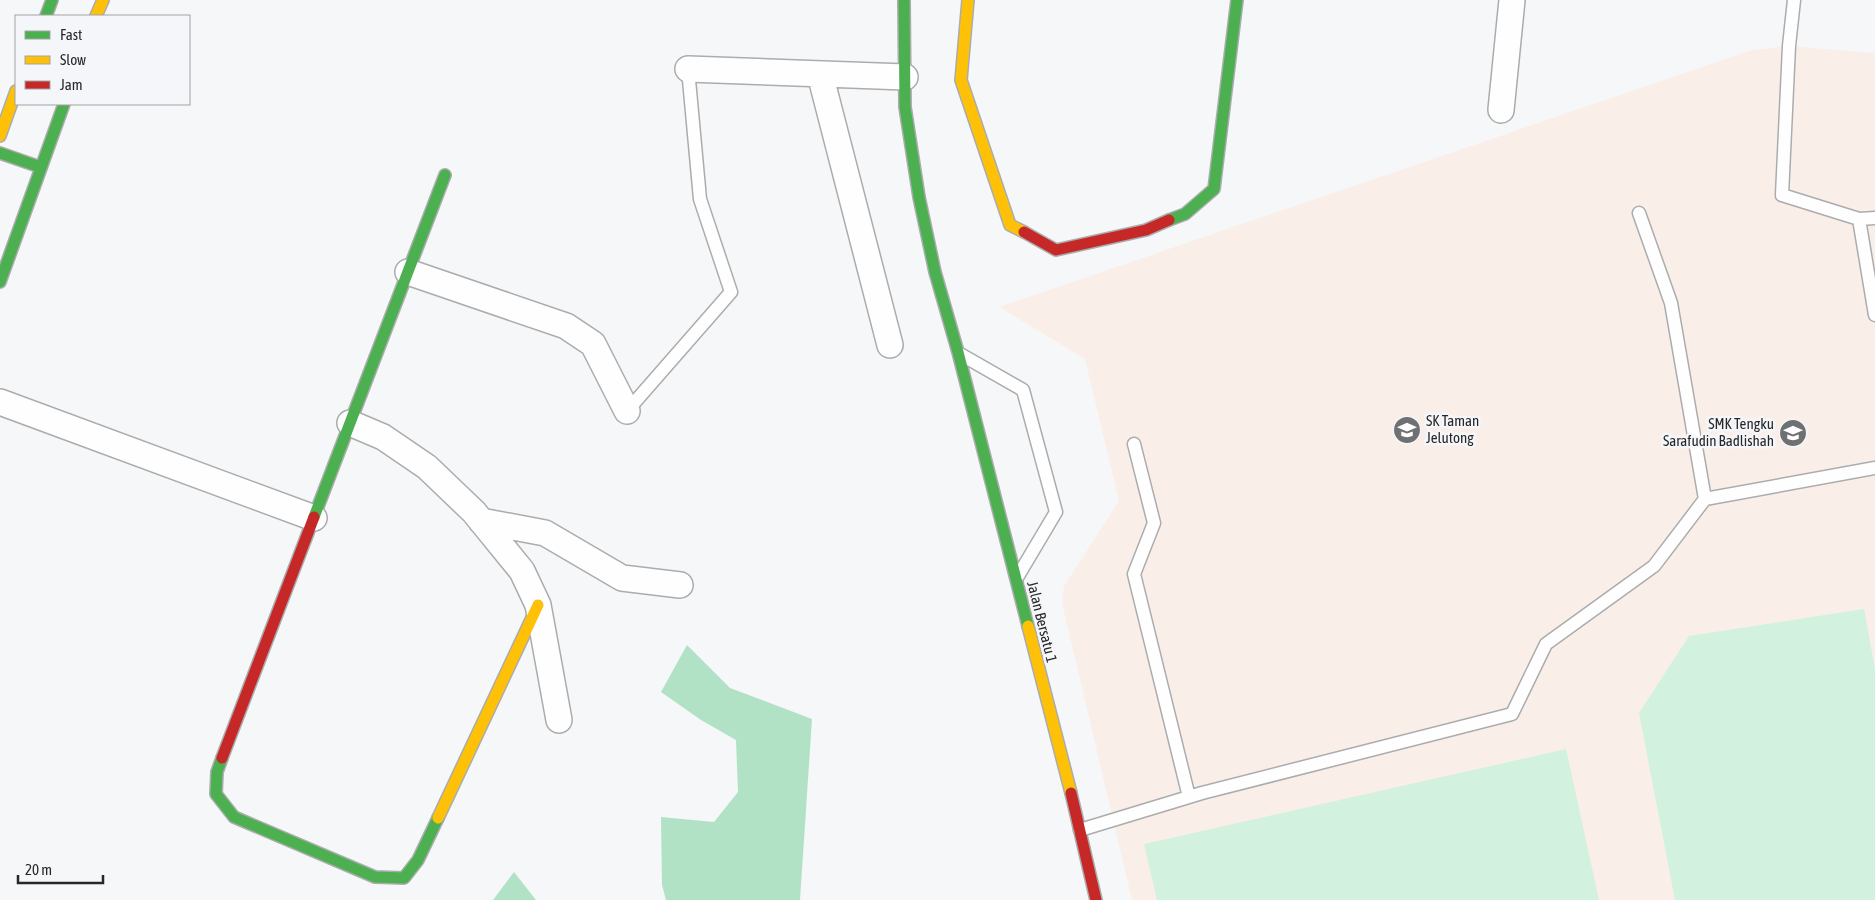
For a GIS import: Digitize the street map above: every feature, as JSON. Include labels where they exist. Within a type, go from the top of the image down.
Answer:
[{"type":"street","points":[[46,15],[52,0]]},
{"type":"street","points":[[96,15],[102,0]]},
{"type":"street","name":"Jalan Bersatu 1","points":[[904,0],[905,107],[919,197],[935,272],[958,352],[1080,830],[1096,900]]},
{"type":"street","points":[[968,0],[961,80],[1010,225],[1056,250],[1146,230],[1185,214],[1214,189],[1237,0]]},
{"type":"street","points":[[1501,110],[1512,0]]},
{"type":"street","points":[[688,69],[905,77]]},
{"type":"street","points":[[820,74],[890,345]]},
{"type":"street","points":[[0,136],[15,94]]},
{"type":"street","points":[[0,282],[64,105]]},
{"type":"street","points":[[0,152],[40,167]]},
{"type":"street","points":[[445,175],[217,772],[216,794],[234,817],[375,877],[404,878],[418,860],[538,605]]},
{"type":"street","points":[[408,272],[566,326],[593,344],[627,411]]},
{"type":"street","points":[[0,402],[314,518]]},
{"type":"street","points":[[350,423],[383,437],[427,467],[481,521],[522,571],[538,605],[559,720]]},
{"type":"street","points":[[481,521],[545,533],[622,578],[680,585]]},
{"type":"lane","points":[[1794,0],[1789,46],[1782,195],[1859,219],[1875,218]]},
{"type":"lane","points":[[627,411],[731,292],[700,200],[688,69]]},
{"type":"lane","points":[[1639,213],[1670,303],[1705,499]]},
{"type":"lane","points":[[1859,219],[1875,315]]},
{"type":"lane","points":[[958,352],[1023,390],[1056,512],[1016,580]]},
{"type":"lane","points":[[1134,444],[1154,523],[1134,574],[1189,797]]},
{"type":"lane","points":[[1080,830],[1189,797],[1512,714],[1546,644],[1654,566],[1705,499],[1875,468]]},
{"type":"shaded area","name":"SK Taman Jelutong","points":[[1789,46],[1875,53],[1875,900],[1132,900],[1062,603],[1064,586],[1119,501],[1085,359],[999,307],[1752,50]]},
{"type":"green space","points":[[1864,609],[1875,669],[1875,900],[1675,900],[1639,713],[1689,636]]},
{"type":"green space","points":[[687,645],[730,688],[812,719],[800,900],[666,900],[662,885],[661,817],[714,822],[738,792],[736,740],[701,720],[661,692]]},
{"type":"green space","points":[[1566,749],[1599,900],[1157,900],[1144,844]]},
{"type":"green space","points":[[514,872],[536,900],[493,900]]},
{"type":"traffic: fast","points":[[46,15],[52,0]]},
{"type":"traffic: fast","points":[[904,0],[905,107],[919,197],[935,272],[958,352],[1028,626]]},
{"type":"traffic: fast","points":[[1169,220],[1185,214],[1214,189],[1237,0]]},
{"type":"traffic: fast","points":[[0,282],[64,105]]},
{"type":"traffic: fast","points":[[0,153],[40,167]]},
{"type":"traffic: fast","points":[[314,517],[445,175]]},
{"type":"traffic: fast","points":[[222,758],[217,772],[216,794],[234,817],[375,877],[404,878],[418,860],[438,818]]},
{"type":"traffic: slow","points":[[96,15],[103,0]]},
{"type":"traffic: slow","points":[[968,0],[961,80],[1010,225],[1024,232]]},
{"type":"traffic: slow","points":[[0,136],[15,94]]},
{"type":"traffic: slow","points":[[438,818],[538,605]]},
{"type":"traffic: slow","points":[[1028,626],[1071,793]]},
{"type":"traffic: jam","points":[[1024,232],[1056,250],[1146,230],[1169,220]]},
{"type":"traffic: jam","points":[[222,758],[314,517]]},
{"type":"traffic: jam","points":[[1071,793],[1096,900]]},
{"type":"place","name":"SK Taman Jelutong","points":[[1407,430]]},
{"type":"place","name":"SMK Tengku Sarafudin Badlishah","points":[[1793,433]]}]
